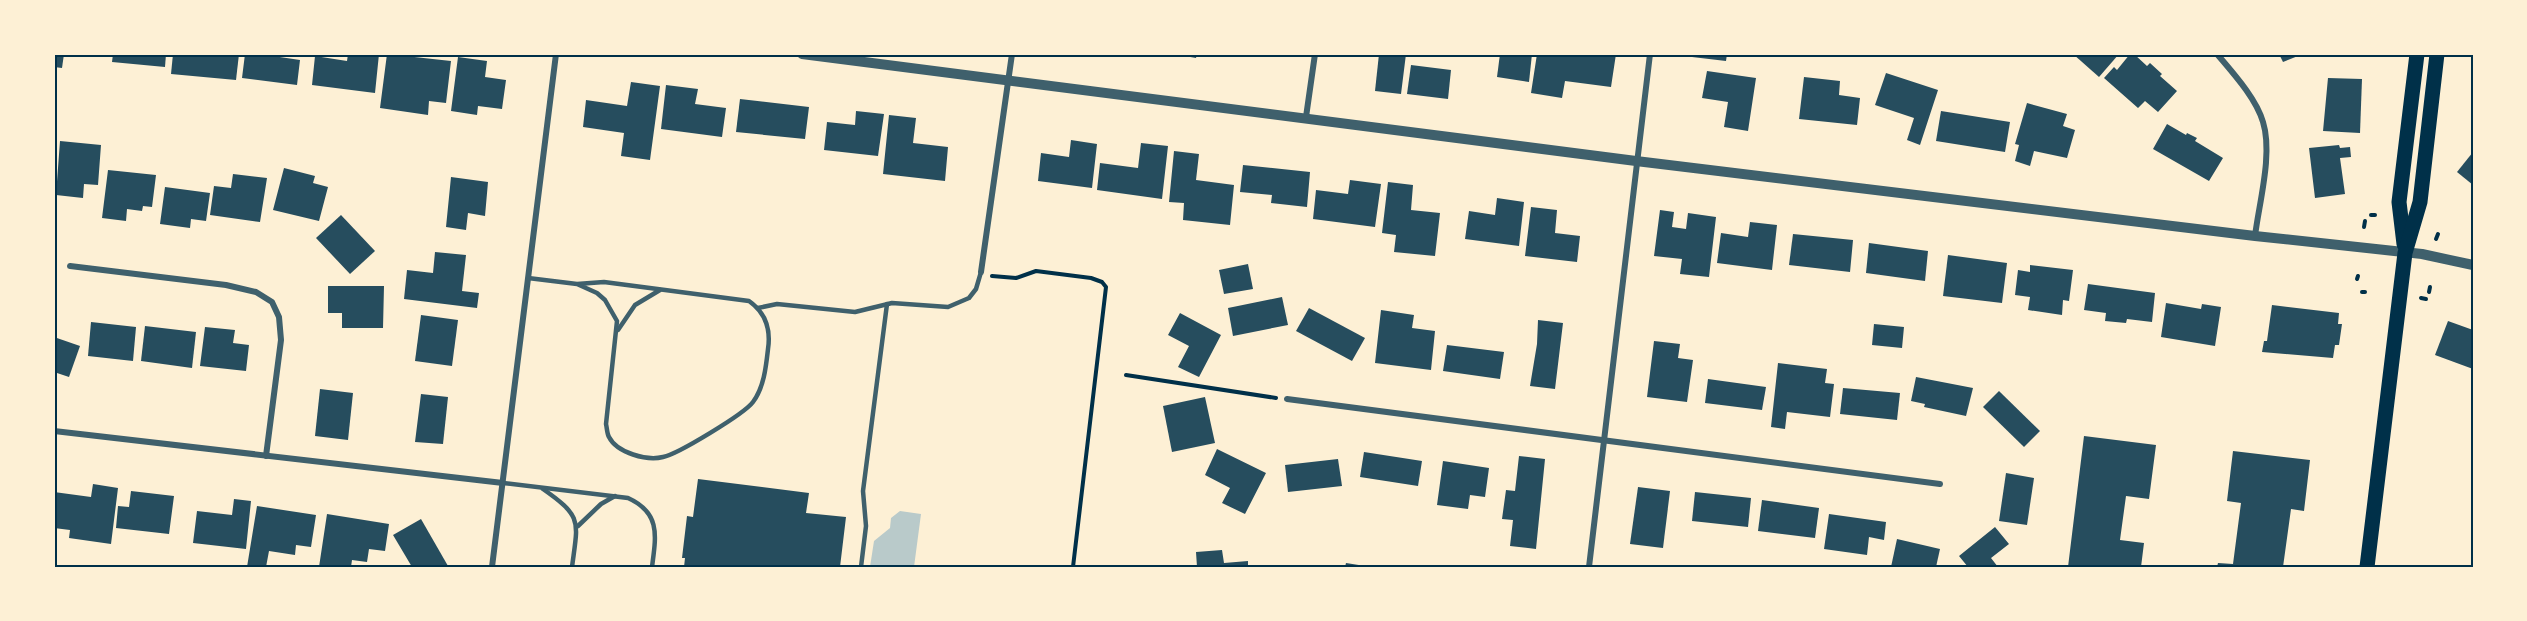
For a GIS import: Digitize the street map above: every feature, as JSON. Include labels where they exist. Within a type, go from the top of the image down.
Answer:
[{"type":"main road","points":[[2405,253],[2399,202],[2417,54]]},
{"type":"main road","points":[[2367,567],[2405,253],[2420,202],[2438,54]]},
{"type":"street","points":[[492,567],[556,54]]},
{"type":"street","points":[[802,54],[1636,161],[2434,256],[2473,266]]},
{"type":"street","points":[[980,273],[1012,54]]},
{"type":"street","points":[[1306,117],[1315,54]]},
{"type":"street","points":[[1589,567],[1650,54]]},
{"type":"street","points":[[2217,54],[2253,100],[2263,122],[2267,147],[2254,236]]},
{"type":"street","points":[[70,266],[226,285],[256,292],[272,302],[278,312],[281,340],[266,456]]},
{"type":"street","points":[[1287,399],[1603,442],[1940,484]]},
{"type":"street","points":[[54,431],[503,483]]},
{"type":"lane","points":[[758,308],[777,304],[855,312],[887,304],[948,307],[960,304],[976,289],[980,273]]},
{"type":"lane","points":[[528,278],[577,284],[604,282],[749,302],[765,317],[769,346],[760,389],[753,402],[742,413],[722,426],[662,458],[642,456],[615,445],[608,436],[606,424],[617,321],[605,300],[597,293],[577,284]]},
{"type":"lane","points":[[616,332],[635,305],[660,290]]},
{"type":"lane","points":[[861,567],[866,526],[863,491],[887,304]]},
{"type":"lane","points":[[503,483],[615,496],[640,503],[650,514],[654,525],[652,567]]},
{"type":"lane","points":[[541,488],[573,513],[578,526],[572,567]]},
{"type":"lane","points":[[578,526],[601,504],[615,496]]},
{"type":"path","points":[[2364,227],[2365,221]]},
{"type":"path","points":[[980,273],[1016,278],[1036,271],[1091,278],[1102,282],[1106,287],[1073,567]]},
{"type":"path","points":[[2421,298],[2426,299]]},
{"type":"path","points":[[1126,375],[1287,399]]},
{"type":"shaded area","points":[[900,511],[921,514],[914,567],[870,567],[874,541],[890,528],[891,518]]},
{"type":"building","points":[[54,54],[64,54],[62,68],[54,67]]},
{"type":"building","points":[[113,54],[166,54],[165,67],[112,62]]},
{"type":"building","points":[[173,54],[239,54],[236,80],[171,74]]},
{"type":"building","points":[[245,54],[273,54],[273,56],[300,60],[297,85],[242,78]]},
{"type":"building","points":[[348,54],[379,54],[375,93],[312,85],[315,56],[347,61]]},
{"type":"building","points":[[387,54],[451,61],[446,103],[429,101],[428,115],[380,108]]},
{"type":"building","points":[[1179,54],[1197,54],[1196,58]]},
{"type":"building","points":[[1379,54],[1406,54],[1401,94],[1375,91]]},
{"type":"building","points":[[1500,54],[1532,54],[1529,82],[1497,77]]},
{"type":"building","points":[[1537,54],[1576,56],[1576,54],[1616,54],[1611,87],[1565,81],[1562,98],[1531,93]]},
{"type":"building","points":[[1692,54],[1727,54],[1726,61],[1692,57]]},
{"type":"building","points":[[2073,54],[2119,54],[2099,77]]},
{"type":"building","points":[[2130,54],[2134,54],[2147,66],[2150,63],[2162,74],[2160,76],[2177,91],[2158,112],[2145,101],[2138,108],[2104,78],[2114,67],[2117,70]]},
{"type":"building","points":[[2279,54],[2303,54],[2283,62]]},
{"type":"building","points":[[458,57],[487,61],[485,77],[506,80],[502,109],[478,106],[477,115],[451,111]]},
{"type":"building","points":[[1411,65],[1451,70],[1448,99],[1407,94]]},
{"type":"building","points":[[1707,71],[1756,78],[1748,131],[1724,127],[1728,102],[1702,98]]},
{"type":"building","points":[[1886,73],[1938,90],[1920,145],[1907,140],[1914,118],[1875,105]]},
{"type":"building","points":[[1804,77],[1840,81],[1839,95],[1860,98],[1857,125],[1799,119]]},
{"type":"building","points":[[2328,78],[2362,79],[2360,133],[2323,131]]},
{"type":"building","points":[[631,82],[660,86],[650,160],[621,156],[624,133],[583,127],[586,100],[627,106]]},
{"type":"building","points":[[666,85],[698,89],[695,104],[726,108],[722,137],[661,129]]},
{"type":"building","points":[[740,99],[809,107],[805,139],[736,132]]},
{"type":"building","points":[[2027,103],[2067,114],[2063,126],[2075,130],[2067,158],[2034,151],[2030,166],[2015,161],[2019,145],[2015,144]]},
{"type":"building","points":[[856,111],[884,114],[878,156],[824,150],[827,122],[855,125]]},
{"type":"building","points":[[1941,111],[2010,122],[2005,152],[1936,141]]},
{"type":"building","points":[[889,115],[916,118],[913,143],[948,147],[945,181],[883,174]]},
{"type":"building","points":[[2167,124],[2186,135],[2187,133],[2197,138],[2195,141],[2223,158],[2209,181],[2153,149]]},
{"type":"building","points":[[1071,140],[1097,144],[1092,188],[1038,181],[1041,153],[1069,157]]},
{"type":"building","points":[[60,141],[101,145],[98,185],[84,184],[83,198],[56,195]]},
{"type":"building","points":[[1141,143],[1168,146],[1162,199],[1097,190],[1100,163],[1138,168]]},
{"type":"building","points":[[2339,145],[2340,148],[2350,147],[2351,157],[2340,158],[2345,194],[2315,198],[2309,148]]},
{"type":"building","points":[[1174,151],[1199,154],[1196,180],[1234,185],[1230,225],[1183,220],[1184,203],[1169,202]]},
{"type":"building","points":[[2473,152],[2473,185],[2457,172]]},
{"type":"building","points":[[1243,165],[1310,172],[1307,207],[1271,203],[1272,195],[1240,192]]},
{"type":"building","points":[[284,168],[315,176],[313,183],[328,187],[319,221],[273,210]]},
{"type":"building","points":[[108,170],[156,175],[152,207],[143,206],[142,211],[127,209],[126,221],[102,218]]},
{"type":"building","points":[[233,174],[267,178],[260,222],[210,215],[214,186],[231,188]]},
{"type":"building","points":[[451,177],[488,182],[485,216],[468,213],[466,230],[446,227]]},
{"type":"building","points":[[1350,180],[1381,184],[1375,227],[1313,219],[1316,190],[1348,194]]},
{"type":"building","points":[[1388,182],[1413,185],[1411,210],[1440,213],[1435,256],[1394,252],[1396,235],[1382,233]]},
{"type":"building","points":[[165,187],[210,193],[206,221],[191,219],[190,228],[160,224]]},
{"type":"building","points":[[1497,198],[1524,202],[1519,246],[1465,239],[1469,211],[1495,215]]},
{"type":"building","points":[[1531,207],[1557,210],[1555,233],[1580,236],[1577,262],[1525,256]]},
{"type":"building","points":[[1660,210],[1674,212],[1672,227],[1686,229],[1688,213],[1716,217],[1709,277],[1680,274],[1682,259],[1654,256]]},
{"type":"building","points":[[341,215],[375,251],[350,274],[316,238]]},
{"type":"building","points":[[1750,222],[1777,225],[1772,270],[1717,263],[1721,233],[1748,237]]},
{"type":"building","points":[[1793,234],[1853,240],[1850,272],[1789,265]]},
{"type":"building","points":[[1869,243],[1928,251],[1925,281],[1866,273]]},
{"type":"building","points":[[435,252],[466,255],[462,291],[479,293],[477,308],[404,299],[407,270],[433,273]]},
{"type":"building","points":[[1948,255],[2007,263],[2002,303],[1943,296]]},
{"type":"building","points":[[1248,264],[1253,289],[1224,294],[1219,270]]},
{"type":"building","points":[[2030,265],[2073,270],[2069,301],[2063,300],[2062,315],[2028,310],[2030,297],[2015,295],[2018,270],[2030,272]]},
{"type":"building","points":[[2088,284],[2155,293],[2152,322],[2127,319],[2126,323],[2105,321],[2106,313],[2084,310]]},
{"type":"building","points":[[328,286],[384,286],[383,328],[342,328],[342,313],[328,313]]},
{"type":"building","points":[[1282,297],[1288,325],[1233,336],[1228,308]]},
{"type":"building","points":[[2166,303],[2201,309],[2202,304],[2221,307],[2215,346],[2161,337]]},
{"type":"building","points":[[2272,305],[2339,313],[2338,324],[2342,324],[2339,345],[2335,345],[2333,358],[2262,352],[2264,341],[2267,341]]},
{"type":"building","points":[[1309,308],[1365,338],[1352,361],[1296,331]]},
{"type":"building","points":[[1381,310],[1414,315],[1412,328],[1435,331],[1431,370],[1375,363]]},
{"type":"building","points":[[1180,313],[1221,335],[1199,377],[1178,367],[1189,346],[1168,335]]},
{"type":"building","points":[[421,315],[458,320],[452,366],[415,361]]},
{"type":"building","points":[[1538,320],[1563,323],[1555,389],[1530,386],[1537,344]]},
{"type":"building","points":[[2448,321],[2473,330],[2473,369],[2435,355]]},
{"type":"building","points":[[91,322],[136,327],[133,361],[88,356]]},
{"type":"building","points":[[1874,324],[1904,327],[1902,348],[1872,345]]},
{"type":"building","points":[[145,326],[196,332],[192,368],[141,361]]},
{"type":"building","points":[[205,327],[235,330],[233,343],[249,345],[246,371],[200,366]]},
{"type":"building","points":[[54,337],[80,346],[69,377],[54,372]]},
{"type":"building","points":[[1654,341],[1680,344],[1678,358],[1693,360],[1687,402],[1647,397]]},
{"type":"building","points":[[1447,345],[1504,352],[1500,379],[1443,371]]},
{"type":"building","points":[[1778,363],[1827,369],[1825,383],[1834,384],[1830,417],[1787,412],[1785,429],[1771,427]]},
{"type":"building","points":[[1916,377],[1973,388],[1966,416],[1924,407],[1925,404],[1911,401]]},
{"type":"building","points":[[1708,379],[1766,387],[1762,410],[1705,403]]},
{"type":"building","points":[[1843,388],[1900,393],[1897,420],[1840,414]]},
{"type":"building","points":[[320,389],[353,393],[348,440],[315,436]]},
{"type":"building","points":[[1999,391],[2040,431],[2024,447],[1983,407]]},
{"type":"building","points":[[421,394],[448,397],[443,444],[415,442]]},
{"type":"building","points":[[1205,397],[1215,443],[1172,452],[1163,406]]},
{"type":"building","points":[[2084,436],[2156,445],[2149,499],[2126,496],[2120,540],[2144,543],[2141,567],[2068,567]]},
{"type":"building","points":[[1217,449],[1266,473],[1245,514],[1222,503],[1230,488],[1205,475]]},
{"type":"building","points":[[2233,451],[2310,460],[2304,511],[2291,509],[2283,567],[2217,567],[2218,563],[2233,564],[2241,503],[2227,501]]},
{"type":"building","points":[[1364,452],[1422,461],[1418,486],[1360,477]]},
{"type":"building","points":[[1519,456],[1545,459],[1536,549],[1510,546],[1513,520],[1502,519],[1506,490],[1515,491]]},
{"type":"building","points":[[1338,459],[1342,486],[1288,492],[1285,465]]},
{"type":"building","points":[[1443,461],[1489,468],[1485,497],[1470,495],[1468,509],[1437,505]]},
{"type":"building","points":[[2006,473],[2034,478],[2027,525],[1999,521]]},
{"type":"building","points":[[698,479],[809,493],[806,513],[846,517],[840,567],[684,567],[685,558],[682,558],[687,516],[693,517]]},
{"type":"building","points":[[93,484],[118,488],[111,544],[69,538],[70,530],[54,528],[54,492],[91,497]]},
{"type":"building","points":[[1638,487],[1670,491],[1663,548],[1630,544]]},
{"type":"building","points":[[131,491],[174,496],[169,534],[116,528],[118,506],[129,507]]},
{"type":"building","points":[[1695,492],[1751,498],[1748,527],[1692,521]]},
{"type":"building","points":[[234,499],[251,501],[246,549],[193,543],[197,511],[232,515]]},
{"type":"building","points":[[1762,500],[1819,508],[1815,538],[1758,531]]},
{"type":"building","points":[[257,506],[316,515],[311,547],[296,545],[295,555],[269,551],[266,567],[247,567]]},
{"type":"building","points":[[327,514],[389,524],[385,551],[369,549],[367,562],[352,560],[351,567],[319,567]]},
{"type":"building","points":[[1829,514],[1886,522],[1884,540],[1869,537],[1867,555],[1824,549]]},
{"type":"building","points":[[421,519],[448,566],[412,567],[393,535]]},
{"type":"building","points":[[1995,527],[2009,544],[1991,558],[1998,567],[1968,567],[1959,556]]},
{"type":"building","points":[[1897,539],[1940,549],[1936,567],[1891,567]]},
{"type":"building","points":[[1222,550],[1224,563],[1248,561],[1248,567],[1197,567],[1196,552]]},
{"type":"building","points":[[1346,563],[1365,566],[1365,567],[1345,567]]}]
